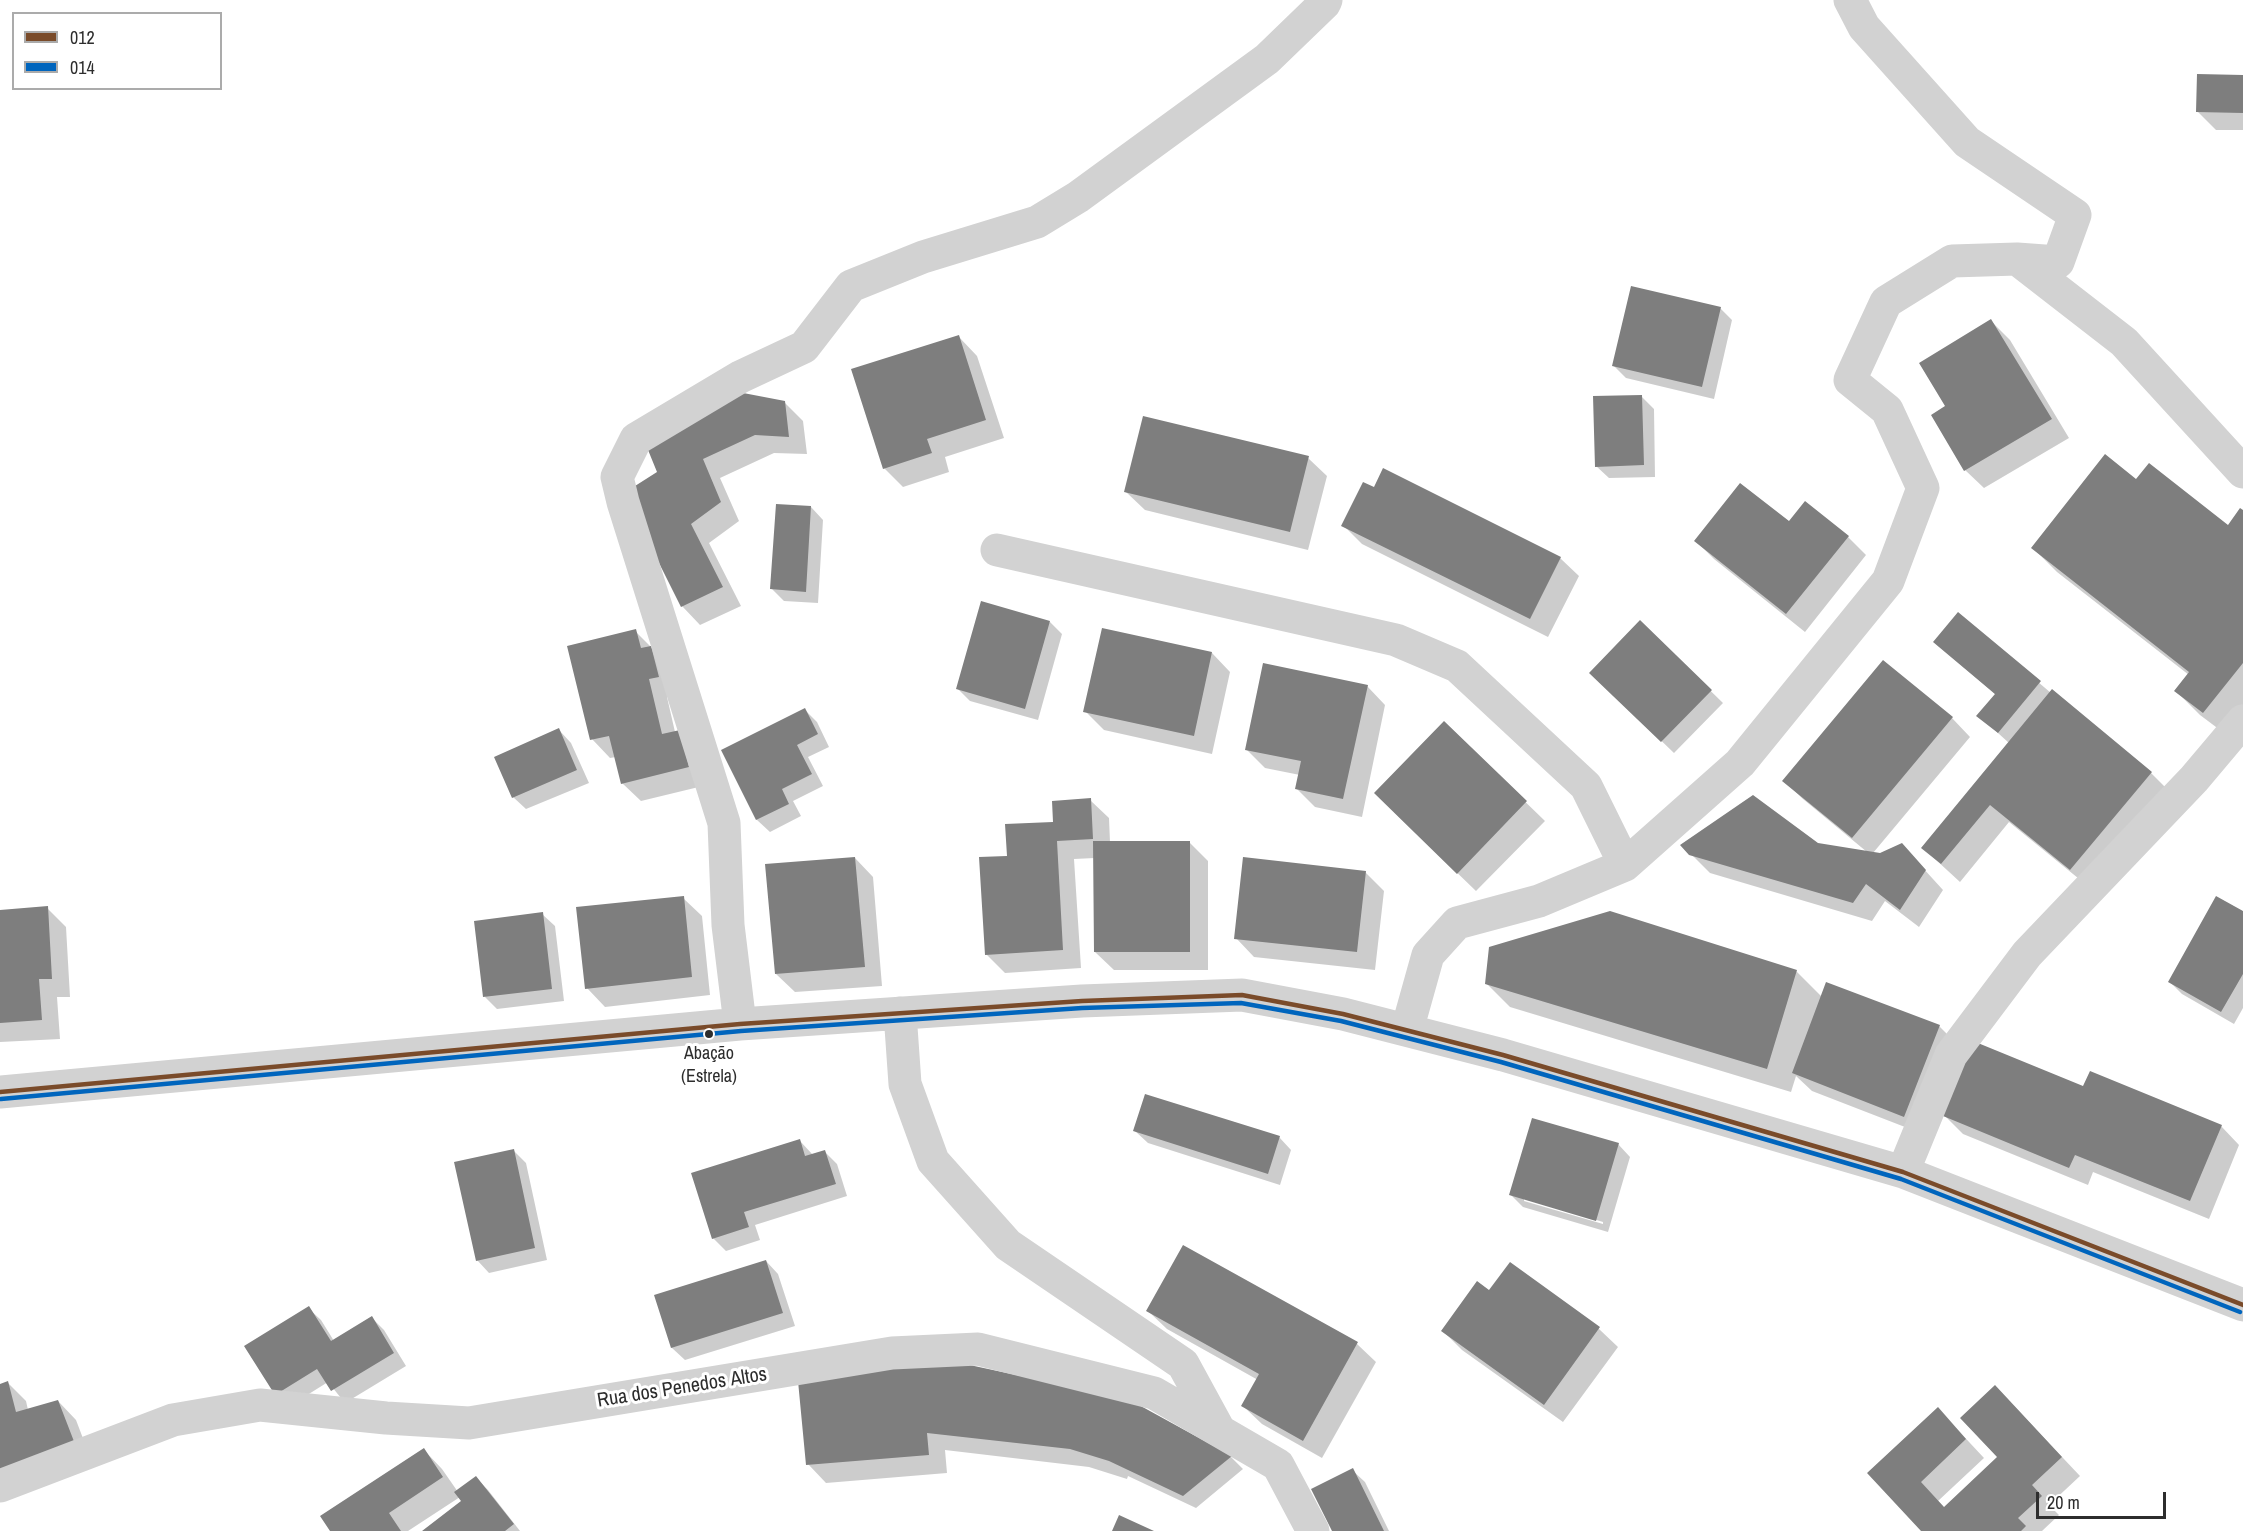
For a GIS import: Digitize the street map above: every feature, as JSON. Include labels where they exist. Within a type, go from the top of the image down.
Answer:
[{"type":"street","points":[[740,1024],[728,925],[724,823],[626,513],[617,477],[636,439],[740,377],[804,347],[851,286],[923,257],[1036,222],[1078,197],[1267,59],[1326,0]]},
{"type":"street","points":[[1407,1030],[1428,955],[1457,923],[1539,901],[1625,865],[1740,763],[1888,581],[1923,488],[1887,410],[1850,380],[1886,302],[1952,261],[2017,259],[2058,262],[2075,215],[1967,142],[1864,27],[1850,0]]},
{"type":"street","points":[[2017,259],[2124,342],[2243,472]]},
{"type":"street","points":[[997,550],[1396,640],[1457,666],[1586,786],[1625,865]]},
{"type":"street","points":[[1903,1172],[1951,1054],[2026,954],[2194,780],[2243,721]]},
{"type":"street","points":[[0,1092],[740,1024],[1083,1001],[1242,994],[1343,1014],[1503,1055],[1903,1172],[2243,1305]]},
{"type":"street","points":[[900,1013],[905,1084],[933,1161],[1008,1245],[1183,1364],[1219,1431]]},
{"type":"street","name":"Rua dos Penedos Altos","points":[[0,1486],[173,1420],[260,1405],[386,1418],[469,1423],[892,1353],[978,1349],[1155,1393],[1278,1465],[1312,1531]]},
{"type":"building","points":[[2197,74],[2243,75],[2243,113],[2196,112]]},
{"type":"building","points":[[1631,286],[1721,307],[1702,387],[1612,366]]},
{"type":"building","points":[[1991,319],[2052,419],[1964,471],[1931,415],[1945,406],[1919,363]]},
{"type":"building","points":[[959,335],[986,420],[927,439],[932,453],[883,469],[851,369]]},
{"type":"building","points":[[738,392],[785,401],[789,437],[755,435],[703,459],[721,502],[691,524],[723,587],[681,607],[624,493],[657,472],[646,445]]},
{"type":"building","points":[[1642,395],[1644,465],[1595,467],[1593,396]]},
{"type":"building","points":[[1143,416],[1309,456],[1290,532],[1124,492]]},
{"type":"building","points":[[2105,454],[2136,479],[2149,463],[2228,525],[2240,508],[2243,510],[2243,663],[2203,713],[2174,691],[2189,672],[2031,548]]},
{"type":"building","points":[[1383,468],[1561,557],[1530,619],[1341,526],[1363,482],[1374,487]]},
{"type":"building","points":[[1740,483],[1789,521],[1805,501],[1849,536],[1786,614],[1694,541]]},
{"type":"building","points":[[776,504],[811,506],[806,592],[770,589]]},
{"type":"building","points":[[981,601],[1050,621],[1025,709],[956,689]]},
{"type":"building","points":[[1958,612],[2041,681],[1998,733],[1976,716],[1995,694],[1933,642]]},
{"type":"building","points":[[1640,620],[1712,690],[1661,742],[1589,673]]},
{"type":"building","points":[[1102,628],[1212,652],[1194,736],[1083,712]]},
{"type":"building","points":[[636,629],[641,648],[651,646],[659,677],[649,679],[662,734],[680,730],[689,767],[621,784],[609,736],[590,740],[567,646]]},
{"type":"building","points":[[1883,660],[1953,717],[1852,838],[1782,781]]},
{"type":"building","points":[[1263,663],[1368,685],[1343,799],[1295,789],[1301,761],[1245,750]]},
{"type":"building","points":[[2052,689],[2152,772],[2070,870],[1990,805],[1941,864],[1921,848]]},
{"type":"building","points":[[805,708],[818,734],[797,745],[812,774],[782,789],[789,804],[756,820],[721,750]]},
{"type":"building","points":[[1444,721],[1527,801],[1457,874],[1374,793]]},
{"type":"building","points":[[559,728],[577,770],[512,798],[494,757]]},
{"type":"building","points":[[1753,795],[1818,843],[1880,853],[1902,843],[1926,870],[1900,910],[1866,884],[1853,903],[1689,855],[1680,845]]},
{"type":"building","points":[[1091,798],[1093,839],[1057,841],[1063,950],[985,955],[979,857],[1007,856],[1005,824],[1053,822],[1052,801]]},
{"type":"building","points":[[1093,841],[1190,841],[1190,952],[1094,952]]},
{"type":"building","points":[[855,857],[865,967],[775,974],[765,864]]},
{"type":"building","points":[[1243,857],[1366,871],[1357,952],[1234,939]]},
{"type":"building","points":[[684,896],[692,977],[585,989],[576,907]]},
{"type":"building","points":[[2216,896],[2243,911],[2243,974],[2221,1012],[2168,982]]},
{"type":"building","points":[[48,906],[52,979],[39,979],[42,1020],[0,1023],[0,910]]},
{"type":"building","points":[[1610,911],[1797,970],[1767,1069],[1485,984],[1489,947]]},
{"type":"building","points":[[543,912],[552,989],[483,997],[474,921]]},
{"type":"building","points":[[1826,982],[1940,1025],[1904,1117],[1792,1073]]},
{"type":"building","points":[[1973,1041],[2083,1086],[2090,1071],[2222,1125],[2190,1201],[2075,1155],[2069,1168],[1943,1116]]},
{"type":"building","points":[[1145,1094],[1280,1136],[1268,1174],[1133,1131]]},
{"type":"building","points":[[1532,1118],[1619,1143],[1596,1221],[1509,1195]]},
{"type":"building","points":[[800,1139],[805,1156],[825,1150],[836,1184],[744,1212],[749,1227],[712,1239],[691,1173]]},
{"type":"building","points":[[514,1149],[535,1248],[476,1261],[454,1162]]},
{"type":"building","points":[[1183,1245],[1358,1342],[1303,1441],[1241,1406],[1259,1374],[1146,1311]]},
{"type":"building","points":[[766,1260],[783,1313],[671,1348],[654,1295]]},
{"type":"building","points":[[1510,1262],[1600,1327],[1544,1405],[1441,1331],[1477,1281],[1489,1290]]},
{"type":"building","points":[[309,1306],[331,1341],[372,1316],[394,1353],[331,1391],[317,1369],[275,1395],[244,1346]]},
{"type":"building","points":[[951,1361],[1128,1399],[1232,1456],[1183,1496],[1109,1461],[1070,1449],[927,1433],[929,1455],[806,1465],[798,1381]]},
{"type":"building","points":[[8,1381],[16,1412],[58,1400],[75,1444],[0,1470],[0,1384]]},
{"type":"building","points":[[1995,1385],[2062,1457],[2032,1485],[2042,1496],[2018,1518],[2026,1526],[2021,1531],[1921,1531],[1867,1473],[1938,1407],[1966,1439],[1921,1482],[1944,1507],[1997,1457],[1960,1418]]},
{"type":"building","points":[[424,1448],[443,1477],[389,1513],[401,1531],[330,1531],[320,1516]]},
{"type":"building","points":[[1353,1468],[1384,1531],[1332,1531],[1311,1489]]},
{"type":"building","points":[[476,1476],[514,1524],[505,1531],[422,1531],[461,1501],[454,1492]]},
{"type":"building","points":[[1119,1515],[1154,1531],[1112,1531]]},
{"type":"transit line","name":"012","points":[[0,1092],[740,1024],[1082,1001],[1242,995],[1343,1014],[1503,1055],[1903,1172],[2243,1305]]},
{"type":"transit line","name":"014","points":[[1,1099],[741,1031],[1082,1008],[1241,1003],[1341,1021],[1501,1062],[1901,1179],[2240,1312]]},
{"type":"place","name":"Abação (Estrela)","points":[[709,1034]]}]
